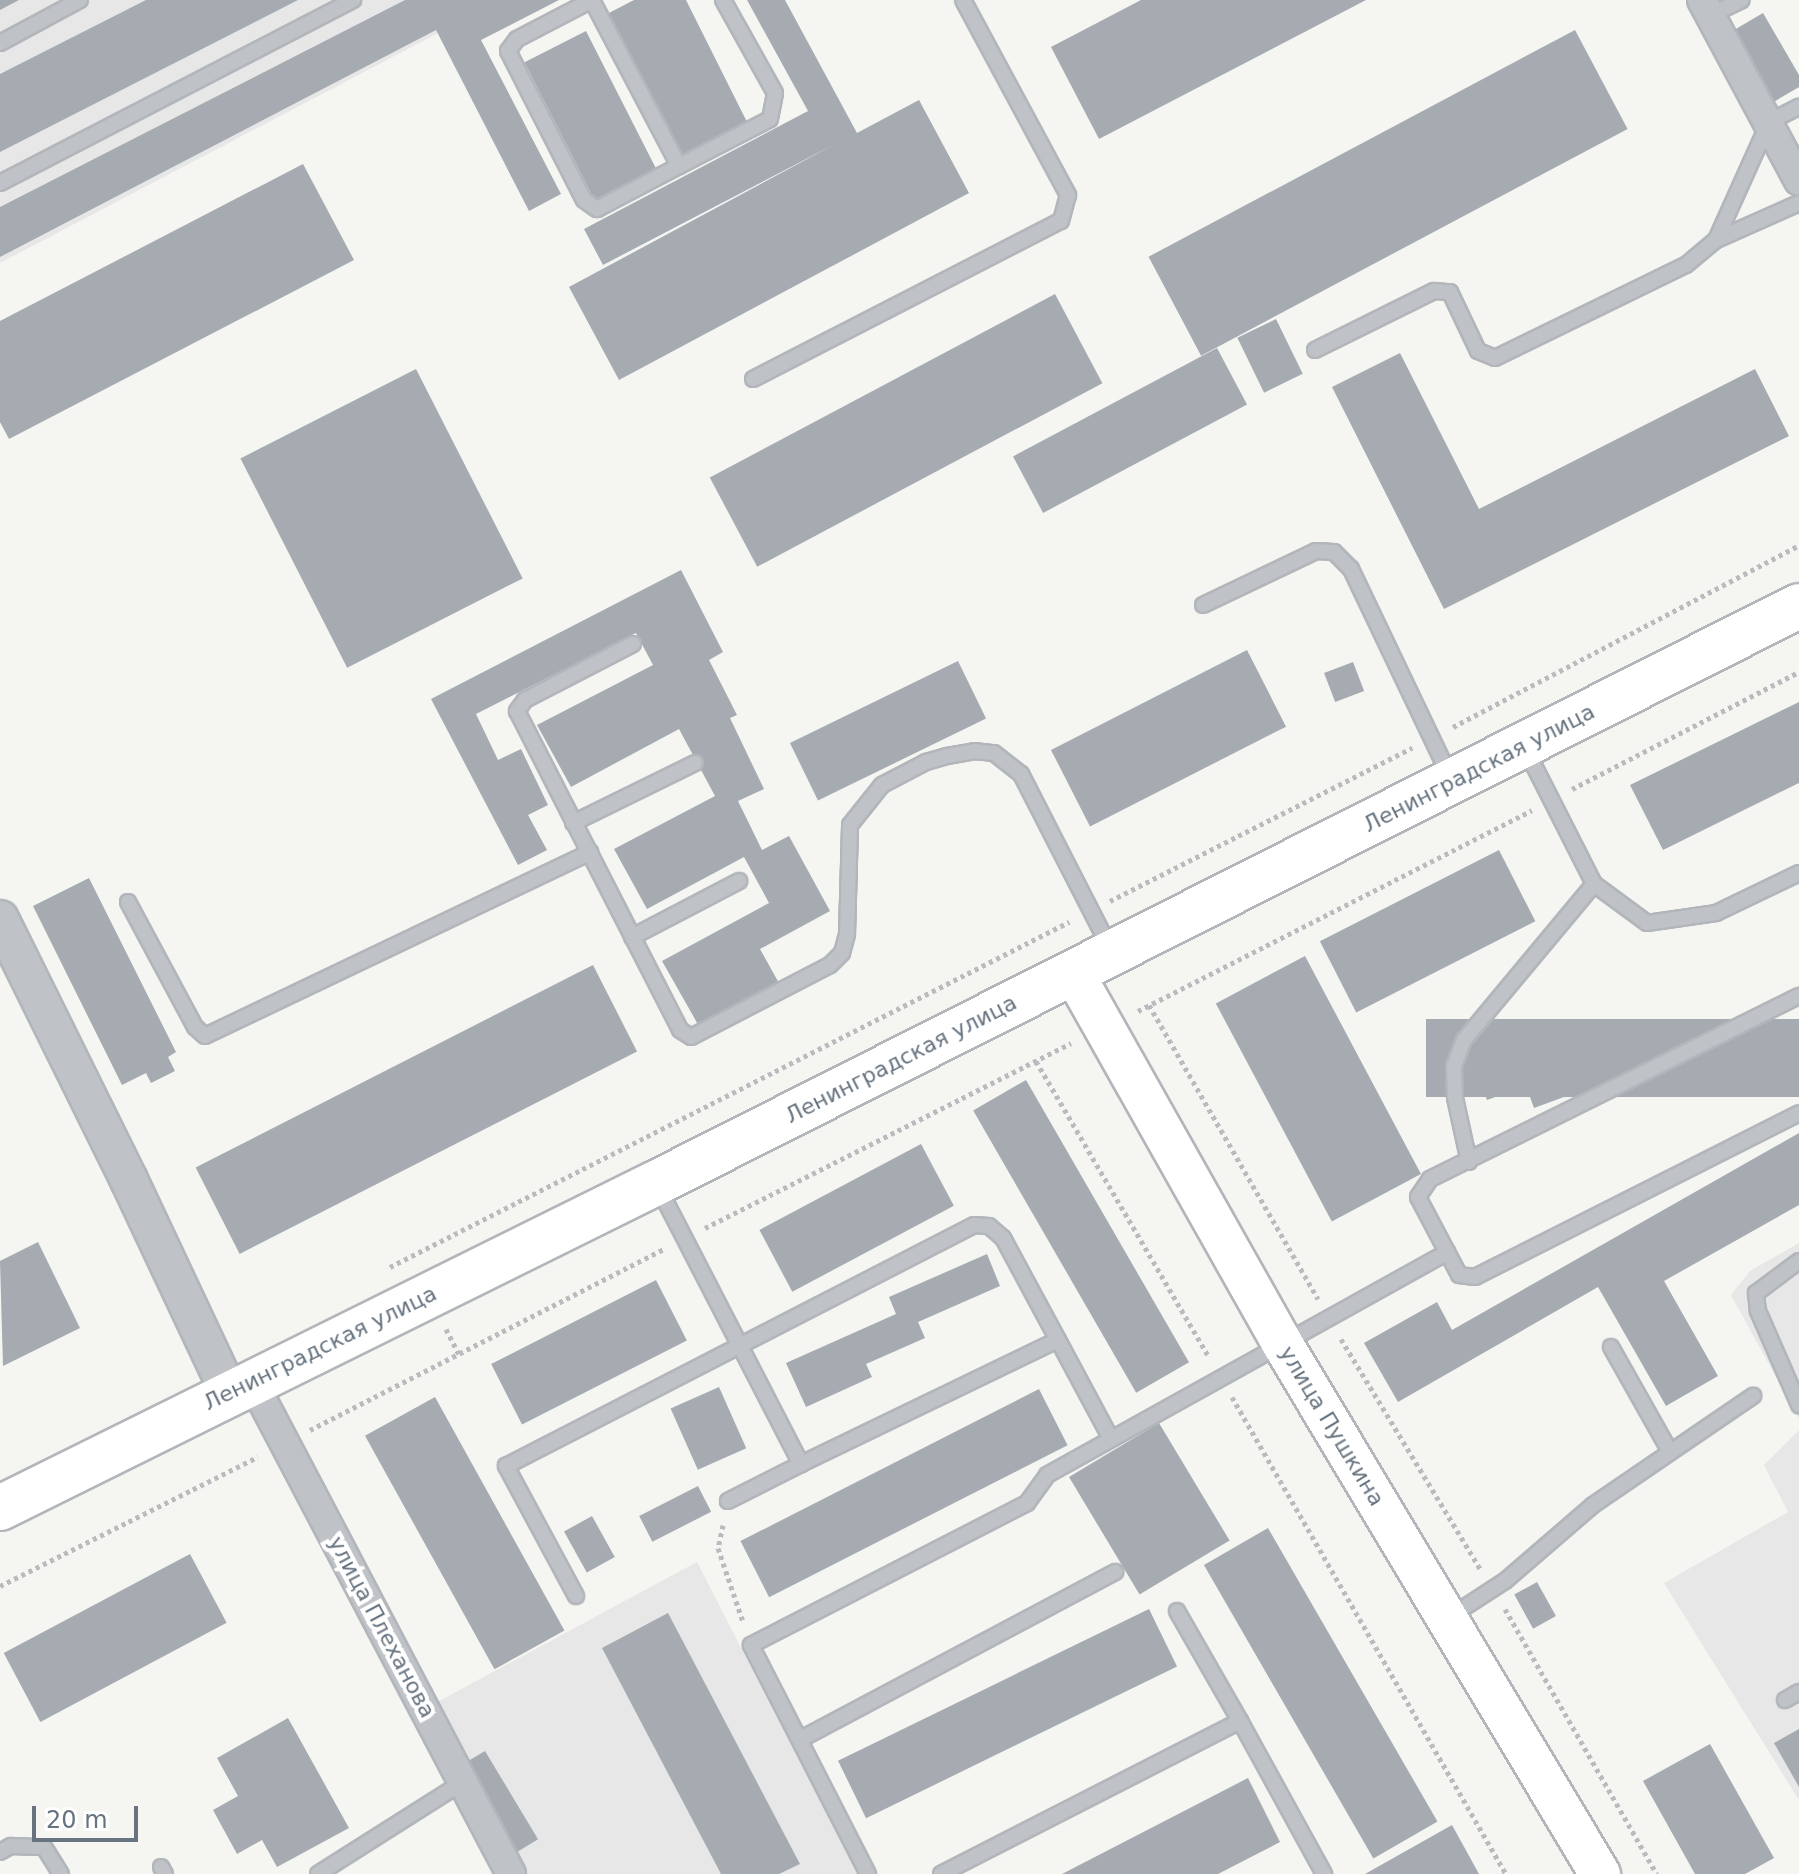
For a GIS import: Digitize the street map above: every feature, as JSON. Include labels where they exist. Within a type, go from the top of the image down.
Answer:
[{"type":"highway","name":"Ленинградская улица","points":[[0,1508],[656,1183],[1799,606]]},
{"type":"main road","name":"улица Пушкина","points":[[1073,972],[1282,1343],[1600,1874]]},
{"type":"street","points":[[1706,8],[1799,181]]},
{"type":"street","name":"улица Плеханова","points":[[0,919],[128,1178],[241,1387],[285,1443],[511,1874]]},
{"type":"lane","points":[[0,43],[80,0]]},
{"type":"lane","points":[[0,183],[353,0]]},
{"type":"lane","points":[[679,166],[592,0],[517,39],[508,51],[584,200],[597,209],[770,119],[775,93],[723,0]]},
{"type":"lane","points":[[753,379],[1061,221],[1068,195],[963,0]]},
{"type":"lane","points":[[1706,8],[1742,0]]},
{"type":"lane","points":[[1716,240],[1769,122],[1799,107]]},
{"type":"lane","points":[[1315,350],[1434,291],[1450,292],[1478,351],[1495,358],[1686,265],[1716,240],[1799,203]]},
{"type":"lane","points":[[1203,605],[1316,551],[1334,552],[1351,569],[1452,781]]},
{"type":"lane","points":[[633,644],[525,700],[517,711],[680,1030],[691,1037],[830,965],[842,953],[847,934],[850,825],[882,785],[926,762],[974,751],[994,753],[1021,774],[1112,952]]},
{"type":"lane","points":[[1524,745],[1594,884],[1647,923],[1716,913],[1799,873]]},
{"type":"lane","points":[[573,823],[695,763]]},
{"type":"lane","points":[[128,902],[195,1027],[205,1036],[590,852]]},
{"type":"lane","points":[[632,937],[739,881]]},
{"type":"lane","points":[[1469,1162],[1455,1098],[1454,1066],[1464,1040],[1594,884]]},
{"type":"lane","points":[[1799,996],[1430,1179],[1418,1197],[1459,1275],[1475,1277],[1799,1113]]},
{"type":"lane","points":[[656,1183],[801,1464]]},
{"type":"lane","points":[[576,1596],[506,1466],[974,1225],[997,1231],[1003,1238],[1111,1439]]},
{"type":"lane","points":[[868,1874],[751,1645],[1027,1503],[1047,1475],[1447,1252]]},
{"type":"lane","points":[[1799,1261],[1756,1293],[1758,1311],[1799,1405]]},
{"type":"lane","points":[[728,1501],[1058,1340]]},
{"type":"lane","points":[[1611,1347],[1669,1450]]},
{"type":"lane","points":[[1447,1618],[1493,1588],[1593,1505],[1669,1450],[1753,1396]]},
{"type":"lane","points":[[801,1739],[1115,1572]]},
{"type":"lane","points":[[1177,1611],[1324,1874]]},
{"type":"lane","points":[[1785,1700],[1799,1692]]},
{"type":"lane","points":[[941,1874],[1240,1721]]},
{"type":"lane","points":[[318,1874],[463,1782]]},
{"type":"lane","points":[[0,1852],[11,1846],[44,1847],[61,1874]]},
{"type":"path","points":[[0,1586],[1149,1005],[1799,672]]},
{"type":"path","points":[[381,1271],[1090,911]]},
{"type":"path","points":[[1149,1005],[1329,1319],[1493,1588],[1657,1874]]},
{"type":"path","points":[[1036,1061],[1506,1874]]},
{"type":"path","points":[[728,1501],[718,1548],[751,1645]]},
{"type":"shaded area","points":[[0,0],[501,0],[0,263]]},
{"type":"shaded area","points":[[1799,1243],[1799,1419],[1731,1295],[1750,1271]]},
{"type":"shaded area","points":[[1799,1430],[1799,1800],[1664,1583],[1788,1512],[1764,1465]]},
{"type":"shaded area","points":[[697,1562],[857,1874],[521,1874],[430,1706]]},
{"type":"building","points":[[0,0],[19,0],[0,10]]},
{"type":"building","points":[[146,0],[298,0],[0,152],[0,74]]},
{"type":"building","points":[[405,0],[559,0],[481,40],[561,194],[529,211],[436,30],[0,257],[0,207]]},
{"type":"building","points":[[634,0],[686,0],[748,124],[679,158],[607,14]]},
{"type":"building","points":[[747,0],[785,0],[857,133],[919,100],[969,193],[619,380],[569,287],[835,144],[603,265],[584,229],[808,111]]},
{"type":"building","points":[[1141,0],[1366,0],[1099,139],[1051,47]]},
{"type":"building","points":[[1763,13],[1799,75],[1799,87],[1765,107],[1724,36]]},
{"type":"building","points":[[1575,30],[1628,129],[1201,356],[1149,257]]},
{"type":"building","points":[[586,31],[657,171],[596,202],[525,62]]},
{"type":"building","points":[[303,164],[354,260],[9,439],[0,422],[0,321]]},
{"type":"building","points":[[1055,294],[1102,383],[757,567],[710,478]]},
{"type":"building","points":[[1276,319],[1303,374],[1264,393],[1237,338]]},
{"type":"building","points":[[1217,348],[1247,405],[1043,513],[1013,456]]},
{"type":"building","points":[[1400,353],[1479,509],[1755,369],[1789,436],[1444,609],[1332,387]]},
{"type":"building","points":[[416,369],[523,578],[347,668],[240,458]]},
{"type":"building","points":[[681,570],[723,652],[709,660],[737,715],[730,718],[764,789],[738,801],[762,850],[789,836],[830,911],[760,949],[780,985],[700,1028],[662,961],[769,903],[744,857],[647,909],[614,849],[715,796],[679,729],[571,787],[537,725],[653,665],[636,633],[476,714],[498,760],[521,749],[548,805],[528,815],[547,850],[518,865],[431,699]]},
{"type":"building","points":[[1247,650],[1286,727],[1090,827],[1051,750]]},
{"type":"building","points":[[958,661],[986,719],[818,800],[790,743]]},
{"type":"building","points":[[1353,662],[1364,691],[1335,702],[1324,673]]},
{"type":"building","points":[[1799,702],[1799,783],[1663,850],[1630,785]]},
{"type":"building","points":[[1499,850],[1535,921],[1356,1013],[1320,941]]},
{"type":"building","points":[[89,878],[176,1052],[168,1057],[175,1071],[151,1083],[146,1073],[122,1085],[33,906]]},
{"type":"building","points":[[1305,956],[1421,1174],[1332,1222],[1216,1003]]},
{"type":"building","points":[[593,965],[637,1051],[240,1254],[196,1167]]},
{"type":"building","points":[[1426,1019],[1799,1019],[1799,1097],[1426,1097]]},
{"type":"building","points":[[1545,1044],[1564,1097],[1534,1108],[1526,1086],[1487,1100],[1476,1069]]},
{"type":"building","points":[[1026,1080],[1189,1362],[1136,1393],[973,1110]]},
{"type":"building","points":[[1799,1133],[1799,1205],[1664,1281],[1718,1376],[1666,1406],[1598,1287],[1398,1402],[1364,1343],[1437,1302],[1452,1330]]},
{"type":"building","points":[[921,1144],[954,1206],[792,1292],[759,1230]]},
{"type":"building","points":[[38,1242],[80,1328],[3,1366],[0,1261]]},
{"type":"building","points":[[987,1254],[1000,1286],[918,1322],[925,1338],[866,1364],[872,1377],[806,1407],[786,1363],[896,1314],[889,1297]]},
{"type":"building","points":[[656,1280],[687,1341],[522,1425],[491,1364]]},
{"type":"building","points":[[719,1387],[746,1448],[698,1470],[671,1409]]},
{"type":"building","points":[[1039,1389],[1068,1445],[769,1597],[741,1541]]},
{"type":"building","points":[[435,1397],[564,1631],[494,1669],[365,1436]]},
{"type":"building","points":[[1159,1423],[1230,1540],[1140,1595],[1069,1477]]},
{"type":"building","points":[[698,1486],[711,1512],[652,1542],[639,1516]]},
{"type":"building","points":[[592,1516],[615,1557],[587,1573],[564,1532]]},
{"type":"building","points":[[1268,1528],[1438,1822],[1373,1859],[1204,1565]]},
{"type":"building","points":[[190,1554],[227,1623],[40,1722],[4,1653]]},
{"type":"building","points":[[1537,1582],[1556,1616],[1533,1629],[1514,1595]]},
{"type":"building","points":[[1149,1609],[1177,1667],[866,1818],[838,1761]]},
{"type":"building","points":[[668,1613],[800,1864],[779,1874],[721,1874],[602,1648]]},
{"type":"building","points":[[288,1718],[349,1828],[277,1867],[262,1840],[237,1854],[213,1810],[238,1796],[217,1758]]},
{"type":"building","points":[[1799,1729],[1799,1787],[1774,1743]]},
{"type":"building","points":[[1710,1744],[1774,1858],[1745,1874],[1695,1874],[1643,1781]]},
{"type":"building","points":[[485,1751],[538,1839],[517,1852],[464,1763]]},
{"type":"building","points":[[1248,1778],[1280,1842],[1218,1874],[1062,1874]]},
{"type":"building","points":[[1452,1825],[1479,1874],[1365,1874]]}]
